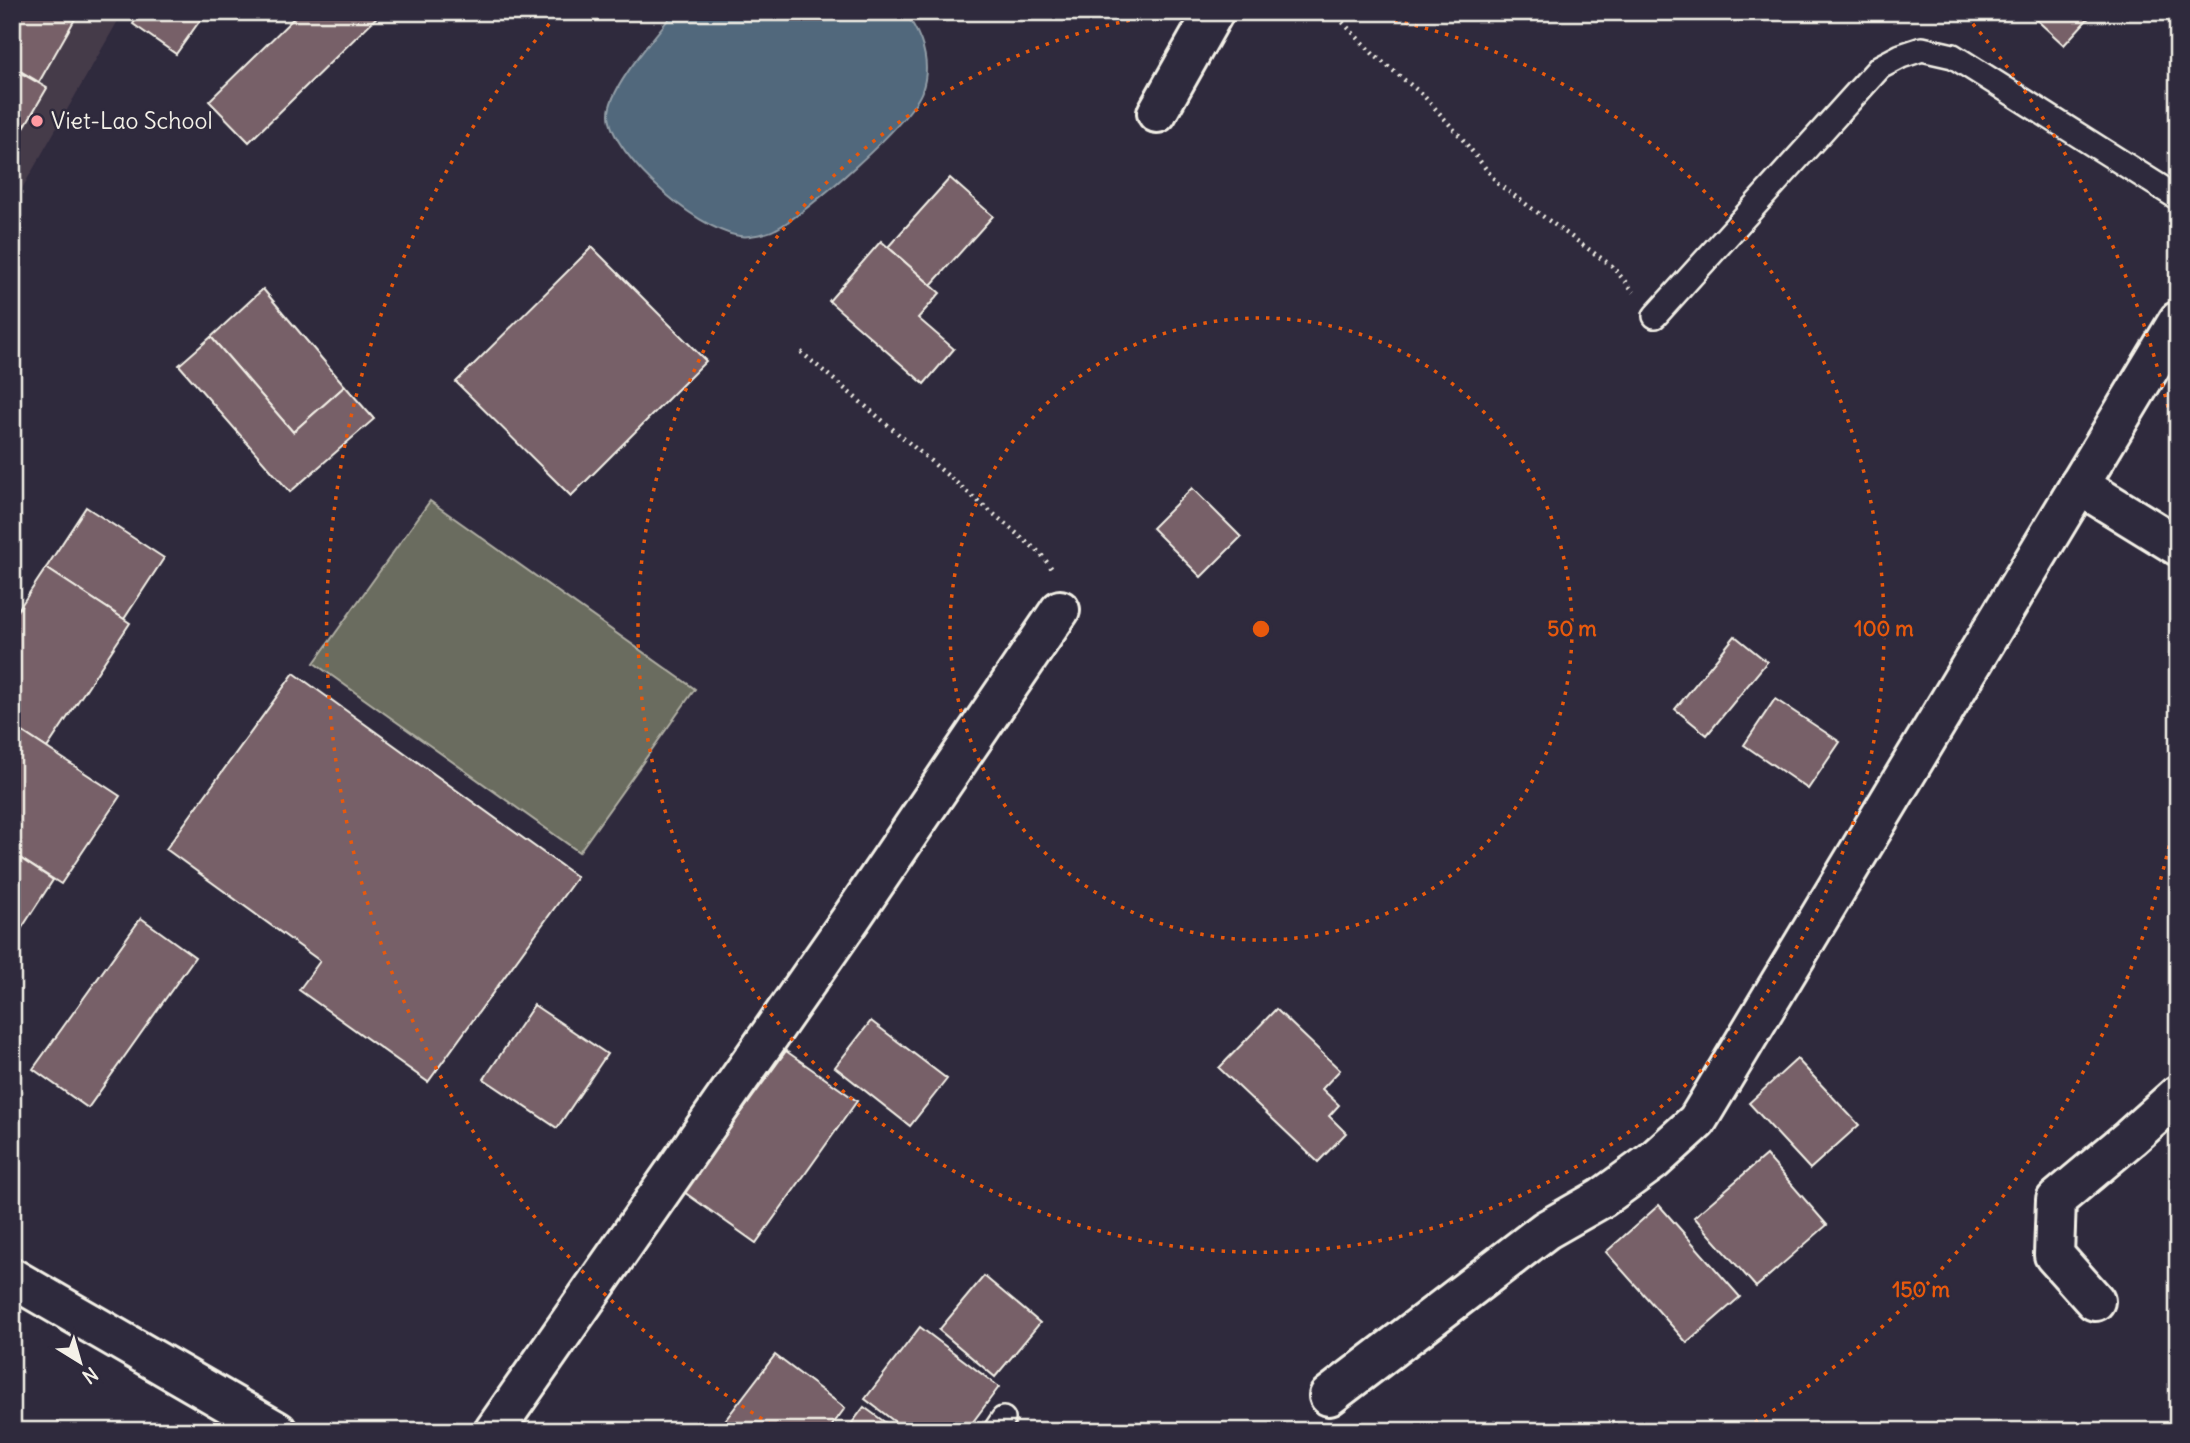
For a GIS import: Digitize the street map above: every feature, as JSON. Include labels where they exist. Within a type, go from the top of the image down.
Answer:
[{"type":"street","points":[[1157,113],[1214,12]]},
{"type":"street","points":[[1329,1396],[1546,1230],[1602,1198],[1653,1161],[1697,1121],[2178,321]]},
{"type":"street","points":[[2079,485],[2178,546]]},
{"type":"street","points":[[494,1431],[852,917],[1060,610]]},
{"type":"street","points":[[2095,1301],[2054,1255],[2056,1200],[2178,1095]]},
{"type":"street","points":[[12,1278],[277,1431]]},
{"type":"lane","points":[[1655,316],[1880,67],[1922,49],[1953,56],[2178,198]]},
{"type":"path","points":[[1333,12],[1374,55],[1423,95],[1460,135],[1498,184],[1612,266],[1655,316]]},
{"type":"path","points":[[801,352],[1040,553],[1061,580],[1060,610]]},
{"type":"shaded area","name":"Viet-Lao School","points":[[12,12],[123,12],[12,206]]},
{"type":"green space","points":[[430,501],[695,689],[579,852],[314,663]]},
{"type":"water","points":[[674,12],[905,12],[924,50],[925,81],[914,105],[898,124],[833,187],[791,220],[770,232],[750,236],[732,234],[711,226],[664,193],[625,151],[613,131],[609,114],[617,90],[635,61]]},
{"type":"building","points":[[12,12],[79,12],[39,82],[12,66]]},
{"type":"building","points":[[141,12],[206,12],[176,54],[133,24]]},
{"type":"building","points":[[300,12],[382,12],[249,142],[209,101]]},
{"type":"building","points":[[2028,12],[2094,12],[2064,45]]},
{"type":"building","points":[[12,68],[47,88],[12,148]]},
{"type":"building","points":[[950,178],[993,216],[931,285],[888,247]]},
{"type":"building","points":[[881,241],[940,293],[918,318],[954,349],[924,384],[829,301]]},
{"type":"building","points":[[592,247],[706,361],[571,496],[456,382]]},
{"type":"building","points":[[263,289],[345,386],[293,432],[211,337]]},
{"type":"building","points":[[211,337],[293,432],[345,386],[374,419],[290,492],[179,365]]},
{"type":"building","points":[[1192,488],[1241,537],[1201,577],[1152,528]]},
{"type":"building","points":[[86,507],[164,558],[124,619],[46,568]]},
{"type":"building","points":[[46,568],[130,623],[47,748],[12,725],[12,619]]},
{"type":"building","points":[[1735,636],[1767,662],[1707,735],[1675,709]]},
{"type":"building","points":[[294,673],[577,877],[428,1082],[299,990],[320,961],[166,849]]},
{"type":"building","points":[[1775,699],[1840,742],[1808,789],[1744,745]]},
{"type":"building","points":[[12,725],[120,796],[61,884],[12,853]]},
{"type":"building","points":[[12,853],[53,880],[14,940],[12,938]]},
{"type":"building","points":[[141,918],[195,957],[88,1108],[33,1069]]},
{"type":"building","points":[[534,1005],[607,1054],[557,1128],[484,1079]]},
{"type":"building","points":[[1276,1009],[1340,1070],[1322,1089],[1339,1105],[1329,1116],[1346,1133],[1318,1162],[1219,1068]]},
{"type":"building","points":[[871,1021],[947,1079],[910,1126],[835,1067]]},
{"type":"building","points":[[786,1051],[857,1101],[756,1243],[684,1192]]},
{"type":"building","points":[[1797,1059],[1859,1125],[1810,1169],[1749,1103]]},
{"type":"building","points":[[1766,1155],[1827,1225],[1756,1287],[1694,1217]]},
{"type":"building","points":[[1659,1205],[1740,1297],[1687,1343],[1606,1252]]},
{"type":"building","points":[[984,1276],[1040,1323],[995,1377],[939,1330]]},
{"type":"building","points":[[920,1327],[999,1387],[966,1431],[907,1431],[865,1399]]},
{"type":"building","points":[[775,1355],[845,1408],[828,1431],[717,1431]]},
{"type":"building","points":[[864,1407],[897,1431],[846,1431]]},
{"type":"place","name":"Viet-Lao School","points":[[37,121]]}]
